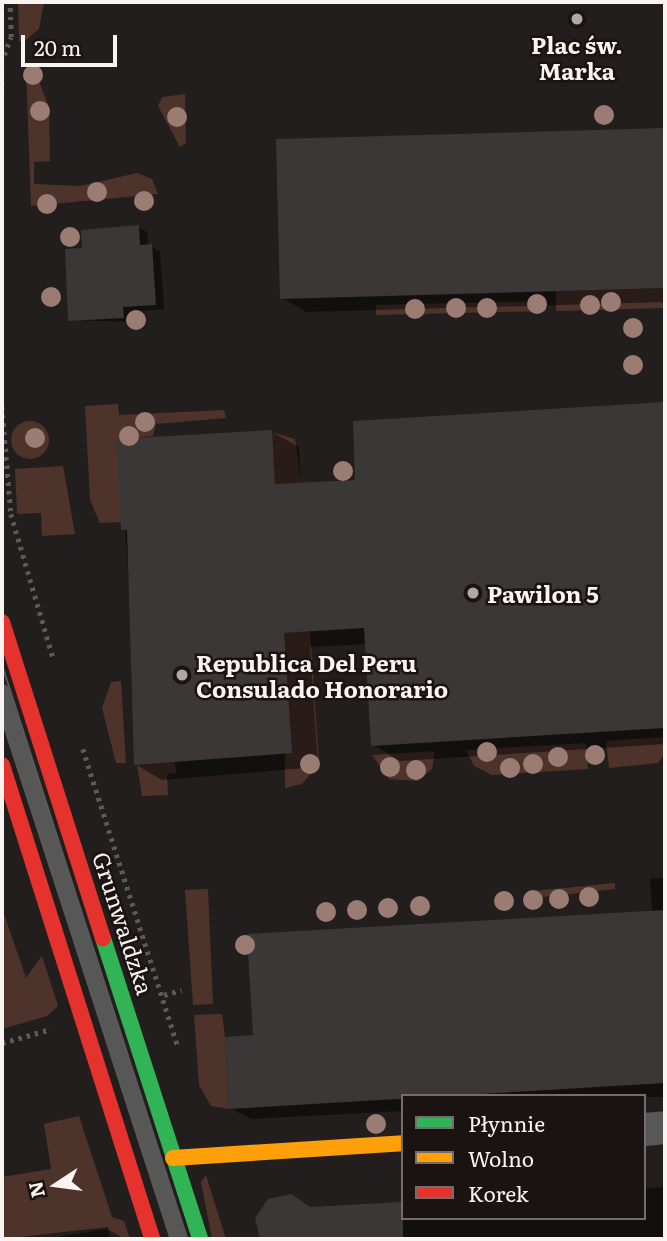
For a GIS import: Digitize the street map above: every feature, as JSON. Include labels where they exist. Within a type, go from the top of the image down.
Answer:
[{"type":"street","name":"Grunwaldzka","points":[[2,622],[200,1239]]},
{"type":"street","points":[[2,765],[152,1239]]},
{"type":"street","points":[[646,1129],[665,1127]]},
{"type":"street","points":[[173,1158],[401,1143]]},
{"type":"lane","name":"Grunwaldzka","points":[[2,693],[179,1239]]},
{"type":"path","points":[[2,94],[4,55],[11,37],[10,2]]},
{"type":"path","points":[[2,48],[4,55]]},
{"type":"path","points":[[2,406],[11,514],[48,631]]},
{"type":"path","points":[[2,1044],[59,1027]]},
{"type":"shaded area","points":[[18,2],[44,2],[39,29],[25,41],[19,41]]},
{"type":"shaded area","points":[[26,69],[37,76],[49,107],[50,161],[34,162],[34,184],[80,186],[137,173],[152,179],[158,194],[31,206]]},
{"type":"shaded area","points":[[185,94],[186,143],[180,147],[158,106],[162,97]]},
{"type":"shaded area","points":[[665,288],[665,308],[556,311],[556,291]]},
{"type":"shaded area","points":[[545,301],[546,311],[376,315],[376,305]]},
{"type":"shaded area","points":[[118,404],[119,415],[224,410],[226,418],[156,424],[153,436],[120,439],[121,522],[100,523],[90,500],[85,406]]},
{"type":"shaded area","points":[[30,421],[43,427],[49,440],[43,453],[30,459],[17,453],[11,440],[17,427]]},
{"type":"shaded area","points":[[268,431],[295,439],[301,483],[275,484]]},
{"type":"shaded area","points":[[63,466],[75,534],[42,536],[41,513],[17,514],[15,469]]},
{"type":"shaded area","points":[[310,631],[319,764],[302,784],[285,788],[284,633]]},
{"type":"shaded area","points":[[121,681],[126,763],[116,763],[102,708],[111,682]]},
{"type":"shaded area","points":[[665,737],[665,754],[658,763],[609,768],[606,741]]},
{"type":"shaded area","points":[[586,743],[588,769],[492,775],[474,766],[466,750]]},
{"type":"shaded area","points":[[435,751],[432,769],[418,781],[389,779],[372,755]]},
{"type":"shaded area","points":[[174,759],[177,773],[167,774],[168,795],[142,796],[137,765]]},
{"type":"shaded area","points":[[615,883],[615,889],[534,898],[534,891]]},
{"type":"shaded area","points":[[208,889],[213,1004],[193,1005],[185,890]]},
{"type":"shaded area","points":[[2,908],[26,978],[42,956],[58,1006],[47,1016],[2,1029]]},
{"type":"shaded area","points":[[222,1014],[229,1109],[211,1106],[199,1085],[194,1015]]},
{"type":"shaded area","points":[[79,1116],[112,1217],[124,1221],[130,1239],[110,1239],[108,1227],[2,1239],[2,1177],[51,1169],[44,1124]]},
{"type":"shaded area","points":[[206,1175],[226,1239],[212,1239],[201,1182]]},
{"type":"building","points":[[665,128],[665,288],[280,299],[276,139]]},
{"type":"building","points":[[139,225],[140,245],[152,244],[156,305],[123,307],[124,318],[68,321],[65,249],[82,248],[81,230]]},
{"type":"building","name":"Pawilon 5","points":[[665,402],[665,728],[371,746],[364,628],[284,633],[292,753],[134,765],[127,530],[121,530],[116,439],[272,430],[275,484],[355,480],[353,421]]},
{"type":"building","points":[[665,910],[665,1083],[481,1094],[401,1094],[401,1099],[229,1109],[225,1037],[253,1035],[247,934]]},
{"type":"building","points":[[291,1194],[310,1207],[401,1202],[403,1239],[260,1239],[255,1218],[268,1199]]},
{"type":"tram line","points":[[2,665],[186,1239]]},
{"type":"tram line","points":[[2,720],[172,1239]]},
{"type":"traffic: fast","points":[[103,938],[200,1239]]},
{"type":"traffic: slow","points":[[173,1158],[401,1143]]},
{"type":"traffic: jam","points":[[2,622],[103,938]]},
{"type":"traffic: jam","points":[[2,765],[152,1239]]},
{"type":"place","name":"Plac św. Marka","points":[[577,19]]},
{"type":"place","name":"Pawilon 5","points":[[473,593]]},
{"type":"place","name":"Republica Del Peru Consulado Honorario","points":[[182,675]]}]
